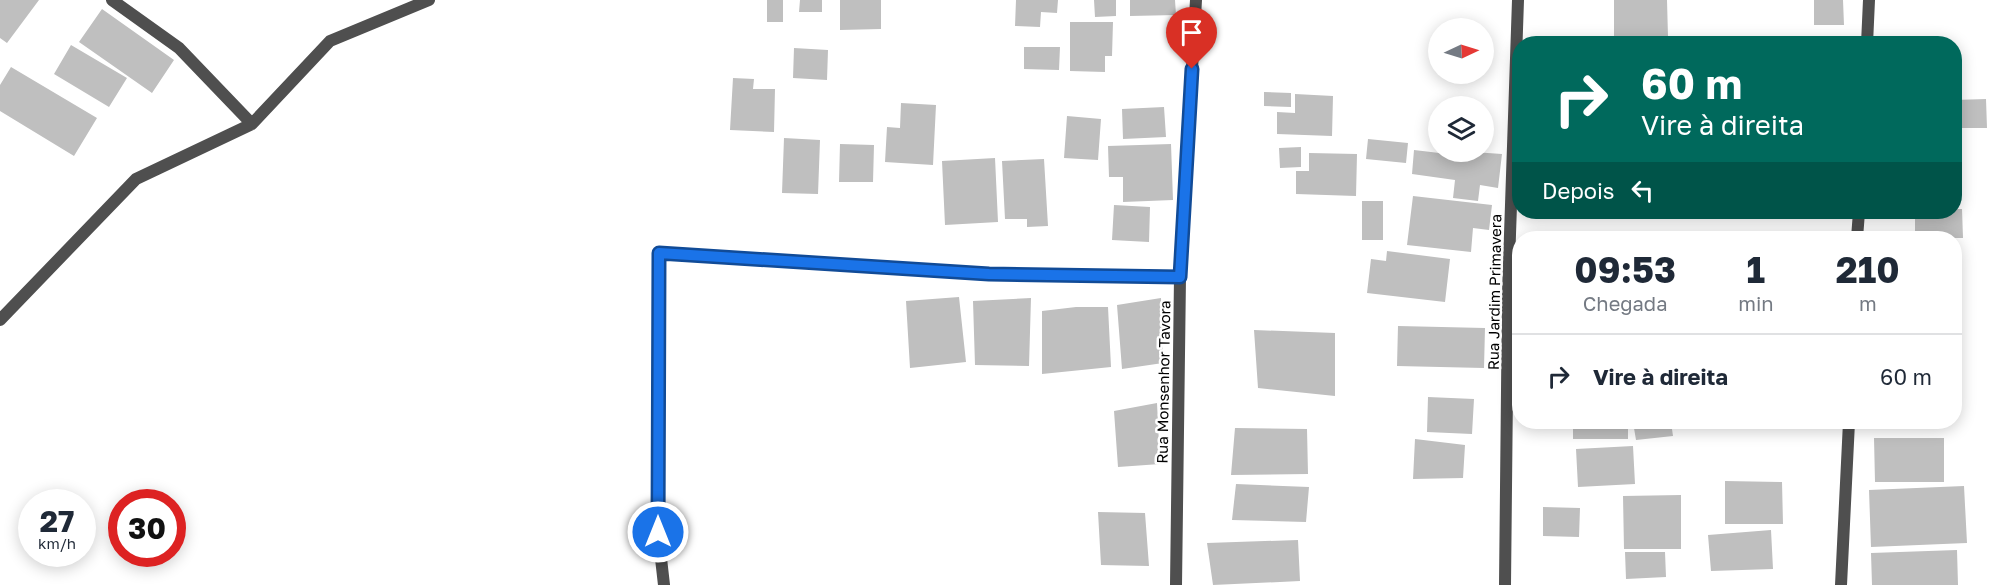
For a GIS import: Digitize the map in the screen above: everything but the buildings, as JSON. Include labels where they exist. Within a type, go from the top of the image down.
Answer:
[{"type":"street","points":[[112,0],[179,48],[252,124]]},
{"type":"street","points":[[0,320],[136,179],[252,124],[330,41],[429,0]]},
{"type":"street","name":"Rua Monsenhor Tavora","points":[[1176,585],[1180,277],[1196,0]]},
{"type":"street","name":"Rua Jardim Primavera","points":[[1517,36],[1518,0]]},
{"type":"street","points":[[1867,36],[1869,0]]},
{"type":"street","name":"Rua Jardim Primavera","points":[[1505,585],[1508,293],[1512,176]]},
{"type":"street","points":[[664,585],[658,532],[659,253],[989,274],[1180,277]]},
{"type":"street","points":[[1841,585],[1849,429]]},
{"type":"route","points":[[658,532],[659,253],[989,274],[1180,277],[1192,69]]}]
